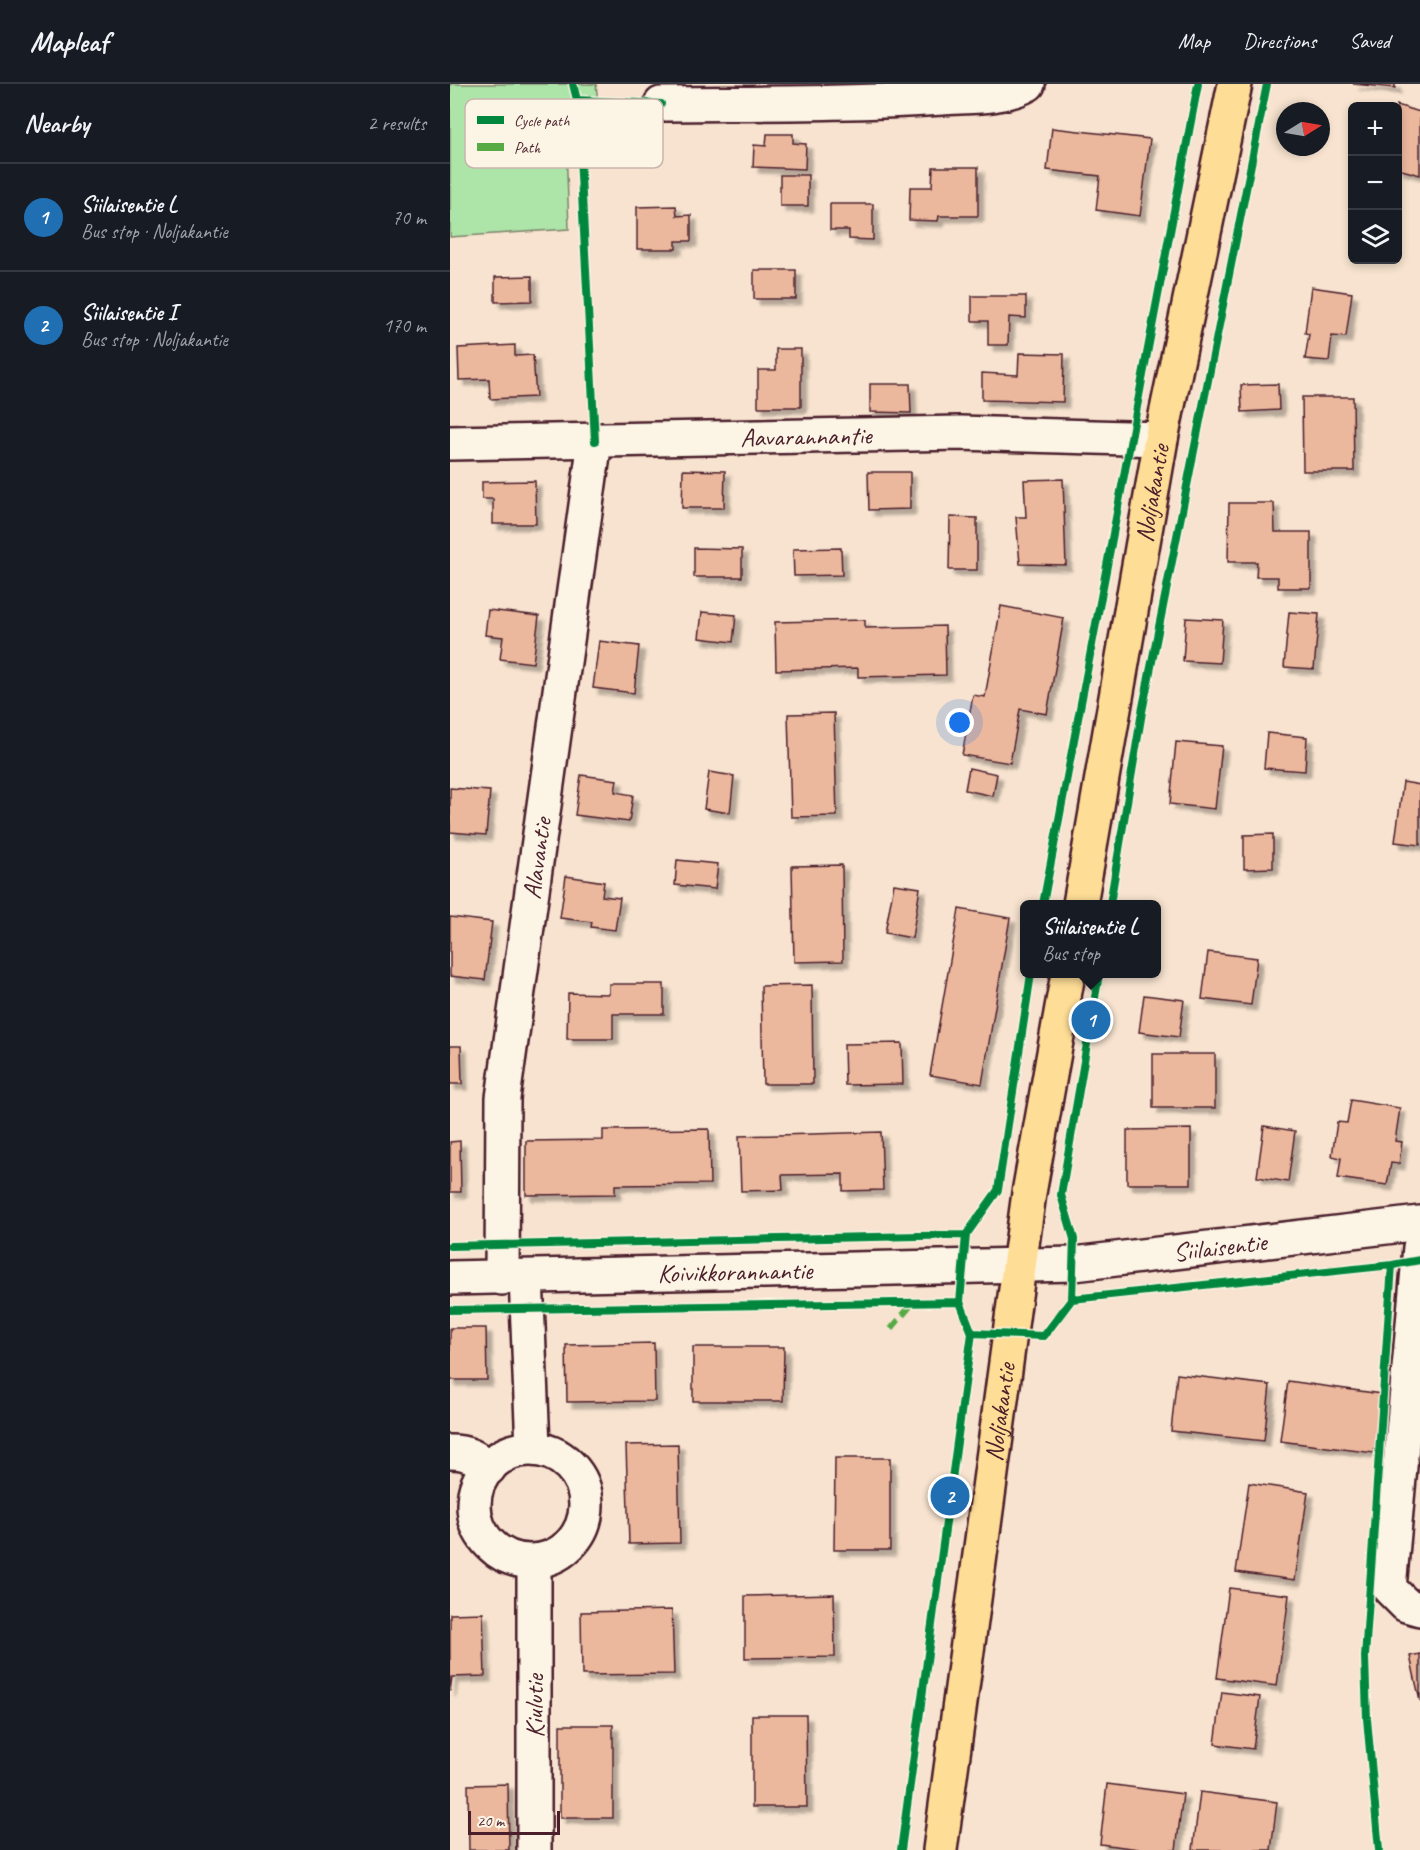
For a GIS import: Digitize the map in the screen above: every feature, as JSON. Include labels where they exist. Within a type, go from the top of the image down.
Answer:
[{"type":"main road","name":"Noljakantie","points":[[1081,900],[1161,439],[1235,84]]},
{"type":"main road","name":"Noljakantie","points":[[940,1850],[1029,1193],[1067,978]]},
{"type":"street","points":[[663,104],[898,101],[982,95],[1017,90],[1028,84]]},
{"type":"street","name":"Aavarannantie","points":[[450,443],[960,433],[1161,439]]},
{"type":"street","name":"Alavantie","points":[[514,1277],[502,1098],[595,441]]},
{"type":"street","name":"Siilaisentie","points":[[1020,1265],[1074,1264],[1420,1223]]},
{"type":"street","points":[[1420,1247],[1389,1588],[1406,1605],[1420,1609]]},
{"type":"street","name":"Koivikkorannantie","points":[[450,1278],[1020,1265]]},
{"type":"street","points":[[514,1277],[533,1447]]},
{"type":"street","points":[[533,1447],[560,1457],[574,1470],[584,1488],[586,1508],[581,1531],[568,1547],[552,1558],[534,1562],[517,1561],[501,1554],[485,1540],[479,1530],[474,1511],[475,1491],[489,1468],[506,1454],[533,1447]]},
{"type":"street","points":[[450,1452],[464,1452],[477,1458],[489,1468]]},
{"type":"street","name":"Kiulutie","points":[[534,1562],[534,1850]]},
{"type":"green space","points":[[450,84],[596,84],[598,99],[465,99],[465,168],[567,168],[569,229],[450,237]]},
{"type":"building","points":[[1353,84],[1395,84],[1395,88]]},
{"type":"building","points":[[1402,107],[1420,112],[1420,175],[1402,170]]},
{"type":"building","points":[[1052,128],[1150,139],[1140,216],[1096,210],[1100,176],[1047,170]]},
{"type":"building","points":[[767,134],[793,134],[793,143],[806,144],[805,169],[753,167],[754,145],[766,146]]},
{"type":"building","points":[[933,167],[978,167],[978,216],[939,216],[938,221],[909,220],[910,187],[932,187]]},
{"type":"building","points":[[780,175],[808,175],[808,206],[780,206]]},
{"type":"building","points":[[830,204],[873,204],[873,240],[849,239],[849,230],[830,230]]},
{"type":"building","points":[[676,206],[677,216],[691,215],[691,241],[676,241],[676,249],[637,249],[637,207]]},
{"type":"building","points":[[754,270],[796,270],[796,299],[754,299]]},
{"type":"building","points":[[532,276],[532,301],[495,302],[495,277]]},
{"type":"building","points":[[1311,287],[1352,293],[1346,337],[1332,336],[1329,361],[1305,359],[1309,334],[1305,333]]},
{"type":"building","points":[[972,296],[1026,296],[1026,318],[1009,317],[1008,345],[988,345],[988,321],[972,321]]},
{"type":"building","points":[[515,345],[515,356],[533,355],[536,397],[490,399],[489,379],[459,380],[458,348]]},
{"type":"building","points":[[776,349],[801,349],[801,407],[758,407],[758,370],[776,370]]},
{"type":"building","points":[[1019,353],[1064,354],[1063,402],[982,400],[982,373],[1018,375]]},
{"type":"building","points":[[870,384],[910,384],[911,413],[870,412]]},
{"type":"building","points":[[1278,384],[1279,410],[1242,412],[1241,385]]},
{"type":"building","points":[[1302,397],[1353,397],[1354,471],[1303,471]]},
{"type":"building","points":[[683,470],[725,471],[724,508],[682,508]]},
{"type":"building","points":[[868,472],[910,472],[910,509],[869,510]]},
{"type":"building","points":[[1063,479],[1066,565],[1020,564],[1016,517],[1026,517],[1024,480]]},
{"type":"building","points":[[535,481],[536,524],[493,524],[493,499],[482,499],[482,482]]},
{"type":"building","points":[[1229,503],[1274,503],[1275,532],[1311,532],[1311,588],[1278,588],[1278,577],[1256,577],[1257,562],[1228,562]]},
{"type":"building","points":[[950,517],[977,518],[977,570],[949,570]]},
{"type":"building","points":[[694,548],[742,549],[742,577],[694,577]]},
{"type":"building","points":[[841,548],[842,575],[794,576],[793,549]]},
{"type":"building","points":[[1001,606],[1064,618],[1047,714],[1020,709],[1010,763],[962,755],[973,695],[985,697]]},
{"type":"building","points":[[488,610],[539,616],[533,663],[500,659],[503,637],[485,635]]},
{"type":"building","points":[[702,612],[736,615],[733,642],[699,638]]},
{"type":"building","points":[[1289,612],[1319,614],[1314,669],[1284,667]]},
{"type":"building","points":[[1186,618],[1223,620],[1220,663],[1183,661]]},
{"type":"building","points":[[865,620],[865,628],[945,626],[946,675],[858,677],[858,668],[776,670],[775,622]]},
{"type":"building","points":[[599,641],[639,646],[634,693],[593,688]]},
{"type":"building","points":[[834,713],[837,816],[791,817],[788,714]]},
{"type":"building","points":[[1267,733],[1307,737],[1305,771],[1264,768]]},
{"type":"building","points":[[1176,742],[1222,746],[1215,809],[1170,804]]},
{"type":"building","points":[[969,768],[997,774],[993,796],[965,790]]},
{"type":"building","points":[[709,772],[734,776],[730,813],[704,809]]},
{"type":"building","points":[[581,775],[617,780],[615,792],[633,795],[629,822],[575,815]]},
{"type":"building","points":[[1403,782],[1420,785],[1420,845],[1395,842]]},
{"type":"building","points":[[450,788],[490,791],[486,835],[450,832]]},
{"type":"building","points":[[1273,834],[1273,868],[1244,869],[1244,835]]},
{"type":"building","points":[[677,860],[718,864],[715,889],[675,885]]},
{"type":"building","points":[[842,865],[843,961],[794,962],[792,866]]},
{"type":"building","points":[[566,876],[604,882],[602,896],[620,898],[615,930],[591,927],[592,922],[560,918]]},
{"type":"building","points":[[894,884],[920,888],[912,938],[885,933]]},
{"type":"building","points":[[959,909],[1010,918],[982,1084],[930,1075]]},
{"type":"building","points":[[450,917],[492,922],[485,980],[450,976]]},
{"type":"building","points":[[1208,952],[1257,958],[1251,1005],[1202,999]]},
{"type":"building","points":[[609,984],[664,984],[664,1014],[613,1014],[613,1039],[567,1039],[568,993],[609,994]]},
{"type":"building","points":[[812,985],[813,1084],[763,1084],[761,986]]},
{"type":"building","points":[[1144,995],[1184,1000],[1179,1037],[1139,1032]]},
{"type":"building","points":[[902,1043],[903,1084],[845,1085],[844,1044]]},
{"type":"building","points":[[450,1046],[461,1046],[462,1084],[450,1084]]},
{"type":"building","points":[[1153,1054],[1215,1054],[1215,1108],[1153,1108]]},
{"type":"building","points":[[1351,1100],[1400,1108],[1395,1141],[1402,1142],[1399,1164],[1391,1163],[1387,1185],[1338,1178],[1341,1158],[1332,1156],[1337,1122],[1347,1123]]},
{"type":"building","points":[[1264,1126],[1295,1131],[1288,1182],[1257,1177]]},
{"type":"building","points":[[709,1129],[710,1184],[615,1185],[615,1194],[526,1195],[526,1141],[603,1140],[603,1130]]},
{"type":"building","points":[[1191,1129],[1191,1184],[1127,1184],[1127,1130]]},
{"type":"building","points":[[881,1132],[883,1190],[843,1191],[843,1174],[782,1175],[783,1190],[741,1191],[739,1136]]},
{"type":"building","points":[[460,1141],[461,1192],[450,1192],[450,1142]]},
{"type":"building","points":[[450,1328],[486,1328],[487,1380],[450,1380]]},
{"type":"building","points":[[654,1343],[655,1401],[567,1402],[566,1345]]},
{"type":"building","points":[[693,1347],[784,1347],[783,1401],[693,1401]]},
{"type":"building","points":[[1177,1374],[1270,1385],[1264,1441],[1171,1431]]},
{"type":"building","points":[[1288,1381],[1381,1394],[1374,1453],[1280,1441]]},
{"type":"building","points":[[678,1444],[680,1543],[629,1544],[626,1445]]},
{"type":"building","points":[[835,1458],[890,1458],[890,1550],[834,1550]]},
{"type":"building","points":[[1249,1483],[1308,1492],[1295,1580],[1236,1572]]},
{"type":"building","points":[[1229,1588],[1289,1595],[1277,1686],[1217,1678]]},
{"type":"building","points":[[834,1594],[835,1657],[745,1658],[745,1596]]},
{"type":"building","points":[[672,1610],[674,1674],[582,1675],[581,1612]]},
{"type":"building","points":[[483,1613],[485,1676],[452,1677],[450,1692],[450,1614]]},
{"type":"building","points":[[1420,1654],[1420,1701],[1410,1656]]},
{"type":"building","points":[[1222,1692],[1260,1697],[1253,1749],[1215,1744]]},
{"type":"building","points":[[752,1715],[806,1715],[807,1807],[752,1807]]},
{"type":"building","points":[[560,1725],[613,1725],[613,1818],[560,1818]]},
{"type":"building","points":[[508,1784],[509,1850],[469,1850],[468,1785]]},
{"type":"building","points":[[1107,1784],[1183,1794],[1176,1850],[1147,1850],[1100,1844]]},
{"type":"building","points":[[1200,1792],[1277,1802],[1271,1850],[1193,1850]]},
{"type":"marked path","points":[[891,1329],[913,1303]]},
{"type":"cycle path","points":[[573,84],[577,99]]},
{"type":"cycle path","points":[[1044,900],[1198,84]]},
{"type":"cycle path","points":[[1111,900],[1142,712],[1267,84]]},
{"type":"cycle path","points":[[581,168],[595,441]]},
{"type":"cycle path","points":[[901,1850],[972,1333],[960,1302],[966,1235],[998,1190],[1030,978]]},
{"type":"cycle path","points":[[1072,1299],[1074,1239],[1061,1195],[1098,978]]},
{"type":"cycle path","points":[[450,1246],[966,1235]]},
{"type":"cycle path","points":[[972,1333],[1044,1336],[1072,1299],[1392,1265],[1420,1260]]},
{"type":"cycle path","points":[[1379,1850],[1367,1719],[1365,1657],[1392,1265]]},
{"type":"cycle path","points":[[450,1310],[960,1302]]},
{"type":"place","name":"Siilaisentie L","points":[[1091,1020]]},
{"type":"place","name":"Siilaisentie I","points":[[950,1496]]}]
